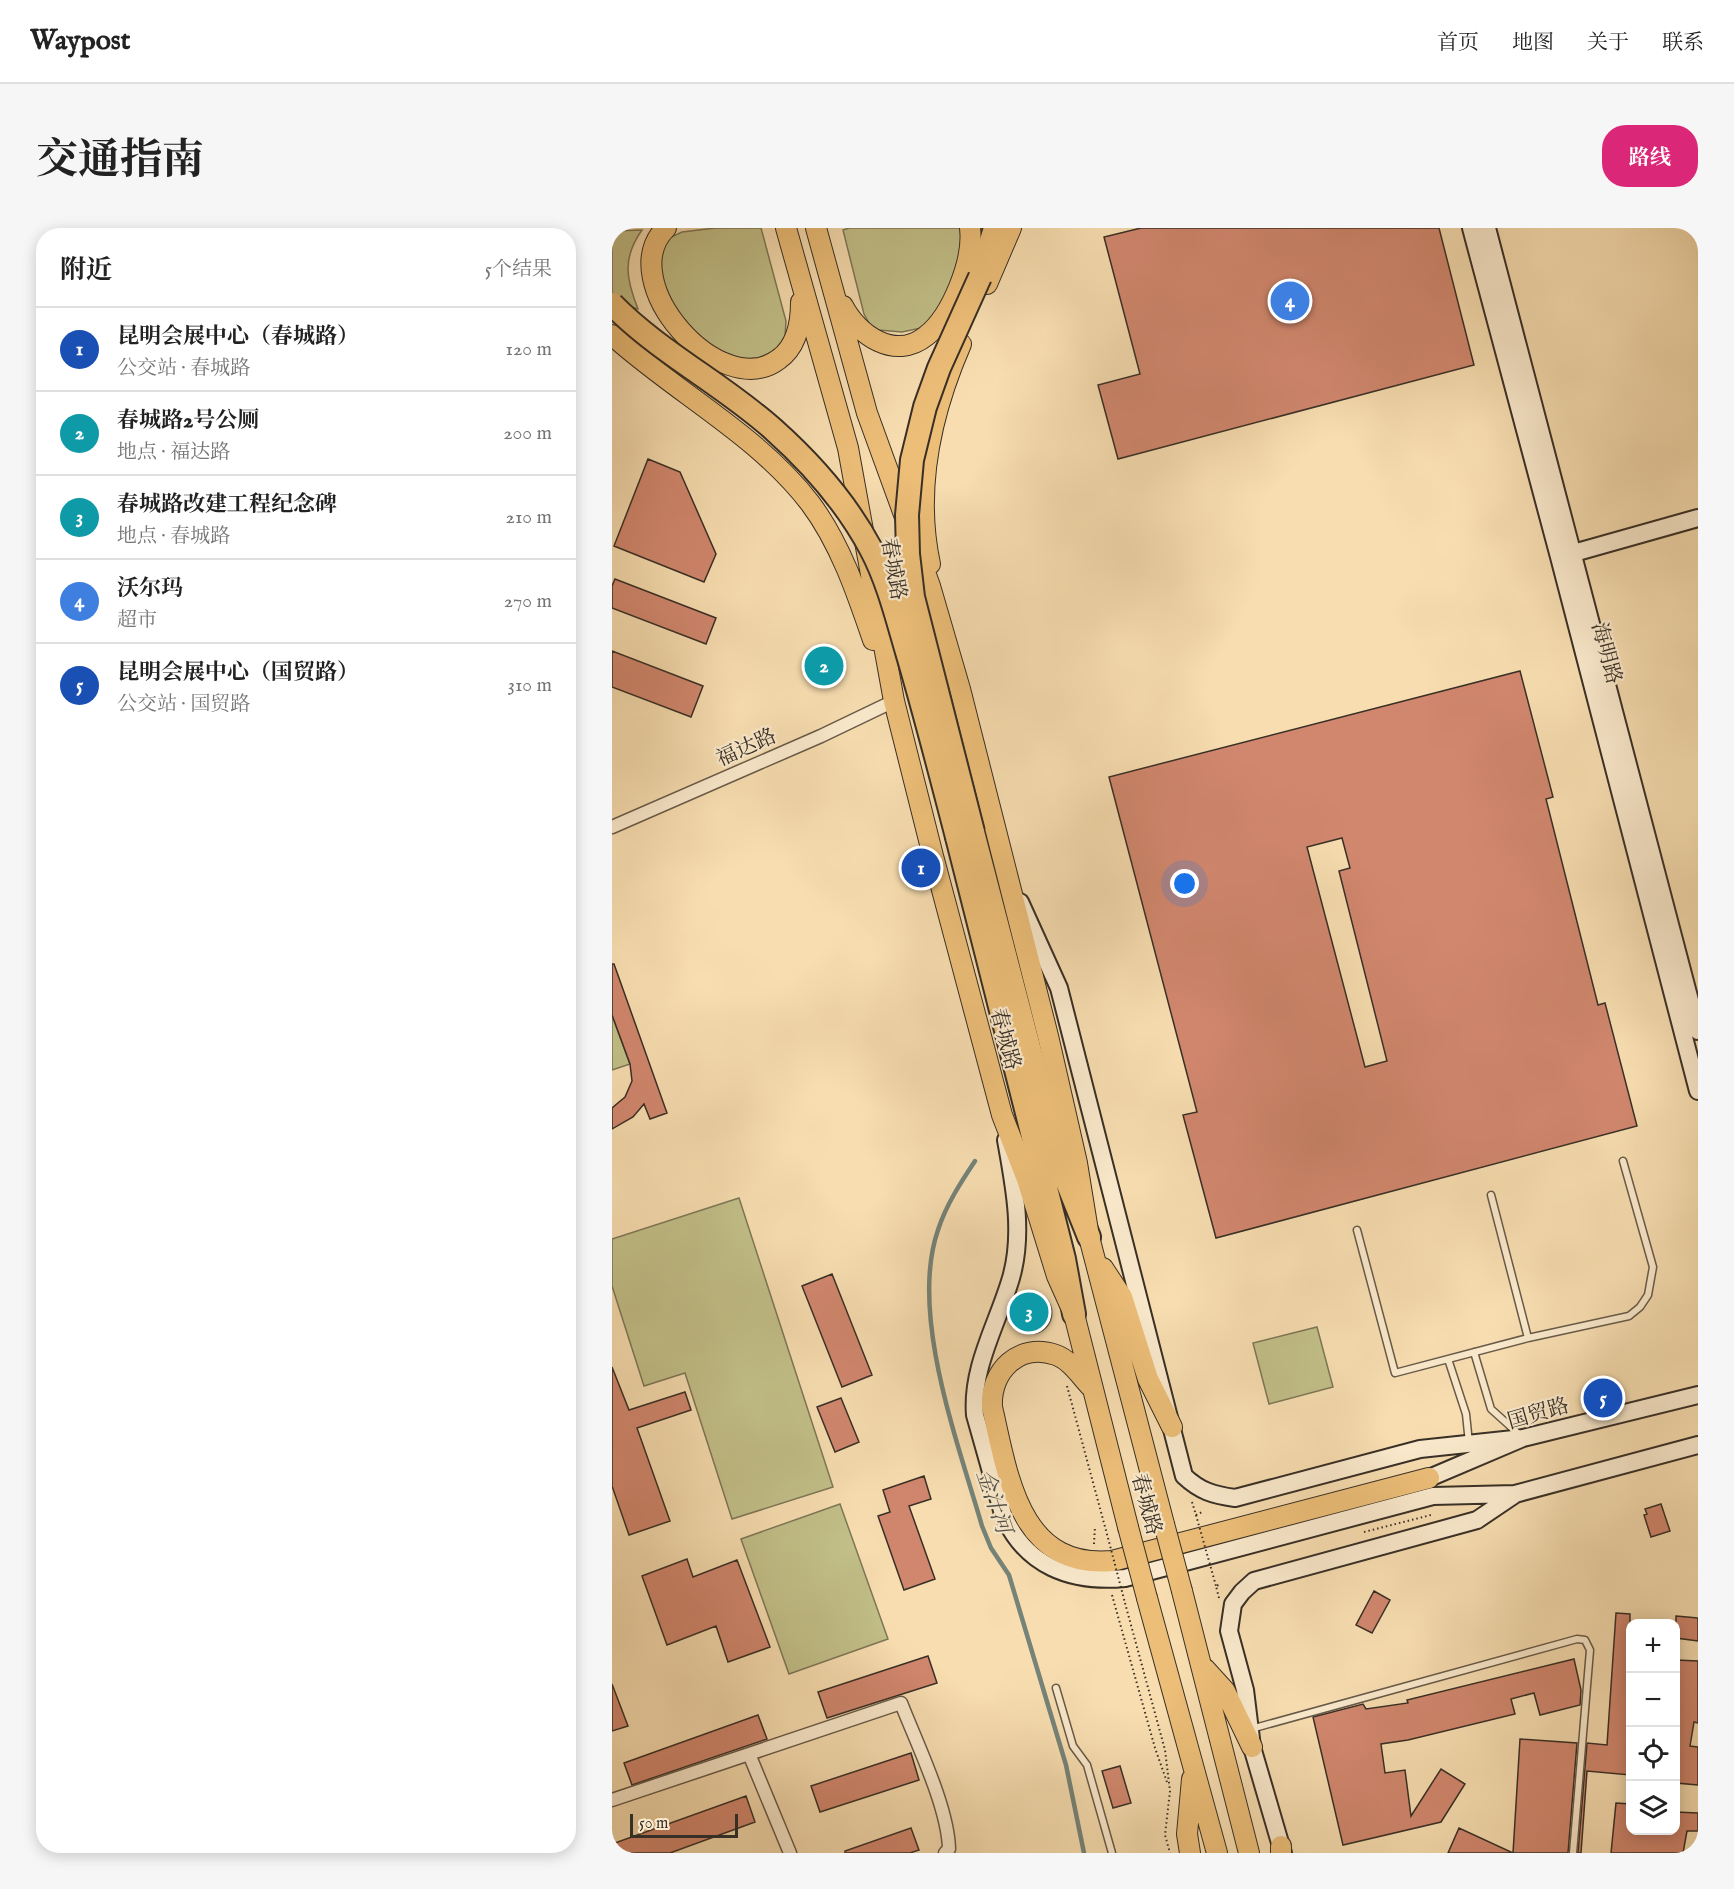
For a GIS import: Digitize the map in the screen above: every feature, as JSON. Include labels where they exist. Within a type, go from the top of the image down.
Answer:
[{"type":"highway","points":[[995,228],[980,277],[939,368],[925,407],[912,460],[907,515],[908,554],[913,597],[965,835],[1064,1259],[1058,1309]]},
{"type":"highway","points":[[612,304],[647,335],[740,402],[790,446],[837,497],[862,533],[880,568],[965,835],[1059,1162],[1091,1246]]},
{"type":"highway","points":[[612,318],[676,356]]},
{"type":"main road","points":[[666,228],[649,242],[640,264],[643,287],[648,299],[667,327],[682,341],[708,357],[739,369],[763,368],[784,356],[792,345],[801,313],[800,291],[795,267]]},
{"type":"main road","name":"春城路","points":[[786,228],[795,267],[848,448],[894,701],[933,856],[1002,1115],[1027,1179],[1057,1276],[1058,1309],[1092,1388],[1217,1853]]},
{"type":"main road","name":"春城路","points":[[816,228],[867,413],[930,586],[957,680],[1010,880],[1077,1163],[1091,1246],[1249,1853]]},
{"type":"main road","points":[[825,264],[834,290],[845,311],[857,326],[869,337],[882,343],[894,346],[906,345],[926,337],[939,322],[953,299],[967,259],[970,228]]},
{"type":"main road","points":[[957,680],[928,554],[925,465],[947,379],[1011,228]]},
{"type":"main road","name":"海明路","points":[[1471,228],[1566,555],[1698,1031]]},
{"type":"main road","name":"海明路","points":[[1487,228],[1698,1091]]},
{"type":"main road","points":[[612,335],[651,369],[757,449],[800,490],[838,552],[854,586],[894,701]]},
{"type":"main road","points":[[1566,555],[1698,518]]},
{"type":"main road","points":[[1010,880],[1059,988],[1184,1476],[1205,1492],[1215,1496],[1235,1498],[1420,1449],[1523,1438]]},
{"type":"main road","points":[[1002,1115],[1015,1194],[1018,1232],[1012,1276],[978,1372],[974,1400],[979,1432],[1003,1514],[1010,1529],[1031,1553],[1059,1571],[1091,1579],[1125,1578],[1433,1496],[1515,1494],[1698,1445]]},
{"type":"main road","points":[[1091,1246],[1122,1297],[1148,1379],[1172,1427]]},
{"type":"main road","points":[[1092,1388],[1064,1359],[1056,1355],[1037,1352],[1010,1362],[997,1376],[991,1395],[1011,1484],[1027,1522],[1051,1548],[1079,1560],[1113,1561],[1429,1478]]},
{"type":"main road","name":"国贸路","points":[[1429,1478],[1523,1438],[1698,1395]]},
{"type":"main road","points":[[1282,1851],[1251,1738],[1245,1690],[1229,1631],[1233,1604],[1254,1581],[1477,1520],[1515,1494]]},
{"type":"main road","points":[[1201,1664],[1225,1691],[1251,1738]]},
{"type":"main road","points":[[1190,1853],[1187,1834],[1194,1764]]},
{"type":"street","name":"福达路","points":[[612,827],[821,736],[894,701]]},
{"type":"street","points":[[612,1800],[902,1703],[948,1833],[949,1849],[945,1853]]},
{"type":"street","points":[[749,1754],[790,1853]]},
{"type":"lane","points":[[1357,1230],[1395,1373],[1528,1338],[1629,1316],[1640,1307],[1648,1295],[1653,1267],[1623,1161]]},
{"type":"lane","points":[[1491,1195],[1528,1338]]},
{"type":"lane","points":[[1474,1352],[1491,1409],[1523,1438]]},
{"type":"lane","points":[[1448,1359],[1466,1414],[1470,1444]]},
{"type":"lane","points":[[1251,1738],[1566,1642],[1577,1639],[1586,1640],[1590,1650],[1573,1853]]},
{"type":"lane","points":[[1056,1688],[1073,1746],[1087,1765],[1112,1853]]},
{"type":"path","points":[[1202,1512],[1196,1515],[1216,1586],[1221,1584]]},
{"type":"path","points":[[1101,1527],[1102,1518]]},
{"type":"path","points":[[1094,1550],[1095,1526]]},
{"type":"path","points":[[1108,1538],[1165,1750],[1170,1791],[1165,1835],[1170,1853]]},
{"type":"path","points":[[1112,1595],[1155,1748],[1170,1791]]},
{"type":"shaded area","points":[[715,228],[761,228],[786,321],[785,336],[781,345],[758,358],[733,360],[675,326],[647,261],[663,241],[682,232]]},
{"type":"shaded area","points":[[849,228],[960,228],[963,258],[938,313],[921,328],[902,332],[878,330],[870,325],[864,314],[843,230]]},
{"type":"shaded area","points":[[642,230],[631,250],[628,269],[638,309],[612,302],[612,231]]},
{"type":"shaded area","points":[[612,1015],[630,1064],[612,1070]]},
{"type":"shaded area","points":[[739,1198],[833,1487],[732,1519],[685,1373],[644,1386],[612,1286],[612,1239]]},
{"type":"shaded area","points":[[1317,1327],[1333,1387],[1269,1404],[1253,1343]]},
{"type":"shaded area","points":[[840,1504],[888,1639],[789,1674],[741,1539]]},
{"type":"building","points":[[1141,228],[1439,228],[1474,365],[1118,459],[1098,385],[1140,374],[1104,237]]},
{"type":"building","points":[[648,459],[680,472],[716,554],[704,582],[614,546]]},
{"type":"building","points":[[615,579],[716,618],[706,644],[612,608],[612,586]]},
{"type":"building","points":[[814,648],[833,648],[834,683],[816,684]]},
{"type":"building","points":[[612,651],[703,686],[691,717],[612,687]]},
{"type":"building","points":[[1520,671],[1553,797],[1546,799],[1598,1005],[1605,1003],[1637,1126],[1216,1238],[1183,1115],[1197,1112],[1109,777]],"holes":[[[1342,838],[1350,868],[1339,871],[1387,1061],[1365,1067],[1307,847]]]},
{"type":"building","points":[[612,964],[614,964],[667,1113],[650,1119],[644,1104],[633,1117],[612,1129],[612,1108],[625,1097],[632,1081],[630,1064],[612,1015]]},
{"type":"building","points":[[832,1274],[872,1375],[842,1387],[802,1286]]},
{"type":"building","points":[[612,1367],[629,1410],[685,1392],[691,1410],[637,1428],[670,1521],[629,1535],[612,1486]]},
{"type":"building","points":[[841,1398],[859,1442],[835,1452],[817,1407]]},
{"type":"building","points":[[924,1476],[931,1499],[909,1506],[935,1579],[904,1590],[878,1516],[890,1512],[883,1490]]},
{"type":"building","points":[[1661,1504],[1670,1531],[1651,1537],[1644,1515],[1647,1514],[1645,1509]]},
{"type":"building","points":[[687,1559],[693,1577],[737,1560],[770,1647],[728,1662],[716,1626],[667,1645],[642,1576]]},
{"type":"building","points":[[1374,1591],[1390,1600],[1372,1633],[1356,1625]]},
{"type":"building","points":[[1616,1613],[1630,1614],[1630,1619],[1626,1619],[1626,1775],[1587,1771],[1581,1853],[1578,1853],[1587,1743],[1607,1745]]},
{"type":"building","points":[[1676,1616],[1698,1618],[1698,1641],[1680,1639],[1680,1619],[1676,1619]]},
{"type":"building","points":[[928,1656],[937,1683],[827,1718],[818,1692]]},
{"type":"building","points":[[1574,1659],[1581,1690],[1580,1705],[1540,1715],[1534,1693],[1511,1699],[1515,1714],[1408,1740],[1381,1744],[1385,1773],[1405,1770],[1411,1816],[1441,1769],[1465,1784],[1441,1822],[1343,1845],[1313,1717],[1363,1704],[1366,1709],[1408,1703],[1407,1700]]},
{"type":"building","points":[[1680,1660],[1698,1661],[1698,1723],[1694,1722],[1690,1746],[1698,1747],[1698,1785],[1680,1783]]},
{"type":"building","points":[[612,1684],[628,1726],[612,1731]]},
{"type":"building","points":[[758,1715],[767,1739],[632,1785],[624,1763]]},
{"type":"building","points":[[1520,1739],[1577,1743],[1568,1853],[1513,1853]]},
{"type":"building","points":[[911,1753],[919,1780],[820,1812],[811,1786]]},
{"type":"building","points":[[1120,1766],[1131,1803],[1113,1808],[1102,1771]]},
{"type":"building","points":[[746,1796],[755,1822],[670,1853],[615,1853],[612,1844]]},
{"type":"building","points":[[1616,1803],[1626,1804],[1626,1835],[1680,1835],[1680,1812],[1698,1813],[1698,1831],[1687,1831],[1683,1853],[1611,1853]]},
{"type":"building","points":[[911,1828],[919,1850],[910,1853],[845,1853],[845,1851]]},
{"type":"building","points":[[1459,1828],[1513,1853],[1448,1853]]},
{"type":"waterway","name":"金汁河","points":[[975,1161],[959,1185],[938,1230],[931,1263],[929,1300],[933,1338],[950,1418],[982,1526],[991,1548],[1009,1575],[1066,1765],[1084,1853]]},
{"type":"place","name":"沃尔玛","points":[[1290,301]]},
{"type":"place","name":"春城路2号公厕","points":[[824,666]]},
{"type":"place","name":"昆明会展中心（春城路）","points":[[921,868]]},
{"type":"place","name":"春城路改建工程纪念碑","points":[[1029,1312]]},
{"type":"place","name":"昆明会展中心（国贸路）","points":[[1603,1398]]}]
